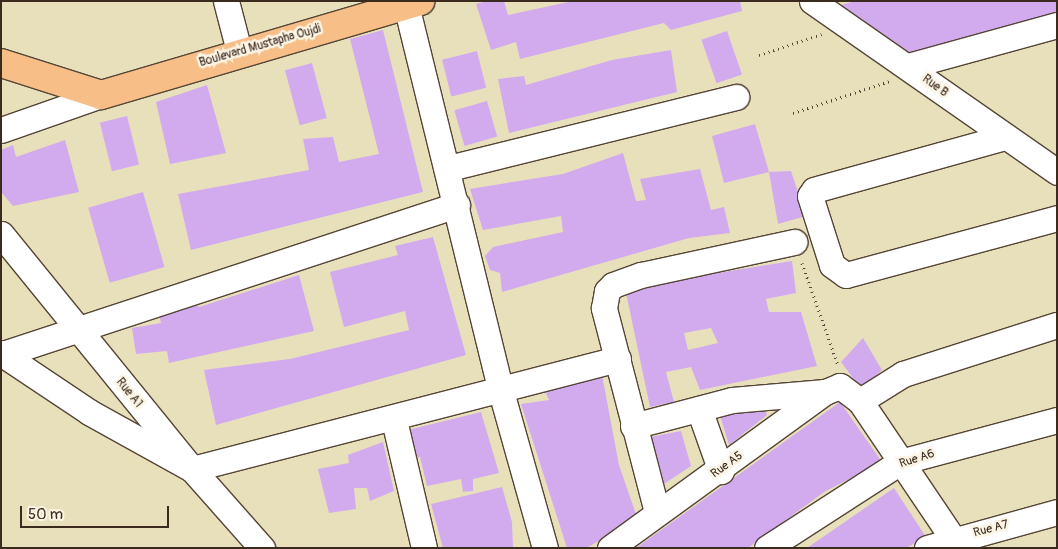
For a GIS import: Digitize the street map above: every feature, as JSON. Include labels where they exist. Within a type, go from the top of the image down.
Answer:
[{"type":"main road","name":"Boulevard Mustapha Oujdi","points":[[101,95],[239,51],[413,3]]},
{"type":"main road","points":[[1,64],[101,95]]},
{"type":"street","points":[[226,1],[239,51]]},
{"type":"street","name":"Rue B","points":[[819,2],[848,26],[912,69],[1005,138],[1057,172]]},
{"type":"street","points":[[413,3],[457,205],[500,388],[546,548]]},
{"type":"street","points":[[912,69],[1057,25]]},
{"type":"street","name":"Boulevard Mustapha Oujdi","points":[[1,130],[101,95]]},
{"type":"street","points":[[449,168],[736,97]]},
{"type":"street","points":[[1005,138],[814,190],[810,196],[832,265],[846,276],[1057,218]]},
{"type":"street","points":[[2,353],[457,205]]},
{"type":"street","name":"Rue A1","points":[[1,234],[192,469],[262,548]]},
{"type":"street","points":[[657,512],[633,426],[604,308],[604,298],[613,285],[699,261],[794,242]]},
{"type":"street","name":"Rue A5","points":[[610,548],[657,512],[843,393],[1057,325]]},
{"type":"street","points":[[2,353],[89,412],[192,469],[394,420],[500,388],[618,359]]},
{"type":"street","points":[[633,426],[765,395],[843,393],[900,462],[956,543]]},
{"type":"street","points":[[699,409],[721,471]]},
{"type":"street","points":[[394,420],[424,548]]},
{"type":"street","name":"Rue A6","points":[[767,548],[900,462],[1057,420]]},
{"type":"street","name":"Rue A7","points":[[927,548],[956,543],[1057,512]]},
{"type":"path","points":[[760,55],[848,26]]},
{"type":"path","points":[[793,113],[912,69]]},
{"type":"path","points":[[794,242],[843,393]]},
{"type":"building","points":[[487,1],[504,1],[508,15],[573,1],[740,1],[742,11],[671,30],[664,23],[520,59],[516,42],[491,50],[476,4]]},
{"type":"building","points":[[856,1],[1057,1],[1057,20],[911,59],[837,6]]},
{"type":"building","points":[[383,30],[423,192],[191,250],[178,194],[309,170],[303,139],[333,137],[339,162],[379,154],[350,39]]},
{"type":"building","points":[[727,31],[742,74],[716,83],[701,40]]},
{"type":"building","points":[[671,50],[677,92],[509,133],[498,79],[524,76],[526,85],[612,60]]},
{"type":"building","points":[[477,51],[486,88],[451,97],[442,60]]},
{"type":"building","points":[[312,63],[327,118],[300,125],[285,70]]},
{"type":"building","points":[[207,85],[226,153],[170,164],[156,102]]},
{"type":"building","points":[[487,101],[497,137],[465,146],[454,110]]},
{"type":"building","points":[[127,116],[139,165],[112,171],[100,123]]},
{"type":"building","points":[[755,124],[769,172],[724,183],[712,136]]},
{"type":"building","points":[[65,140],[79,192],[13,206],[1,192],[1,150],[13,145],[16,157]]},
{"type":"building","points":[[623,153],[636,201],[646,200],[640,179],[700,169],[711,210],[724,207],[730,233],[689,238],[502,292],[500,273],[490,270],[485,256],[493,247],[563,232],[561,216],[483,230],[470,189],[563,174]]},
{"type":"building","points":[[791,171],[806,216],[778,224],[769,172]]},
{"type":"building","points":[[143,192],[164,267],[110,283],[88,208]]},
{"type":"building","points":[[433,237],[466,355],[216,425],[204,370],[290,359],[409,330],[405,311],[344,327],[330,272],[398,255],[395,246]]},
{"type":"building","points":[[792,261],[796,293],[766,299],[769,312],[801,312],[817,366],[700,390],[691,367],[666,372],[674,402],[650,407],[625,288]],"holes":[[[711,328],[718,343],[688,350],[684,333]]]},
{"type":"building","points":[[299,275],[314,331],[169,363],[167,351],[136,354],[132,328],[161,323],[159,313],[193,301],[199,307]]},
{"type":"building","points":[[863,338],[882,370],[862,390],[841,362]]},
{"type":"building","points":[[602,375],[619,465],[638,520],[586,548],[567,548],[521,404],[549,400],[543,387]]},
{"type":"building","points":[[762,402],[767,415],[729,445],[719,412]]},
{"type":"building","points":[[840,402],[882,462],[824,492],[748,548],[636,548]]},
{"type":"building","points":[[481,412],[499,473],[473,479],[473,491],[463,492],[461,479],[427,486],[420,457],[409,459],[404,431]]},
{"type":"building","points":[[681,431],[691,466],[664,484],[650,437]]},
{"type":"building","points":[[383,442],[394,491],[370,501],[367,488],[354,488],[356,509],[329,513],[318,469],[349,463],[348,455]]},
{"type":"building","points":[[502,487],[512,522],[513,548],[443,548],[431,504]]},
{"type":"building","points":[[894,488],[926,537],[906,548],[807,548]]}]
